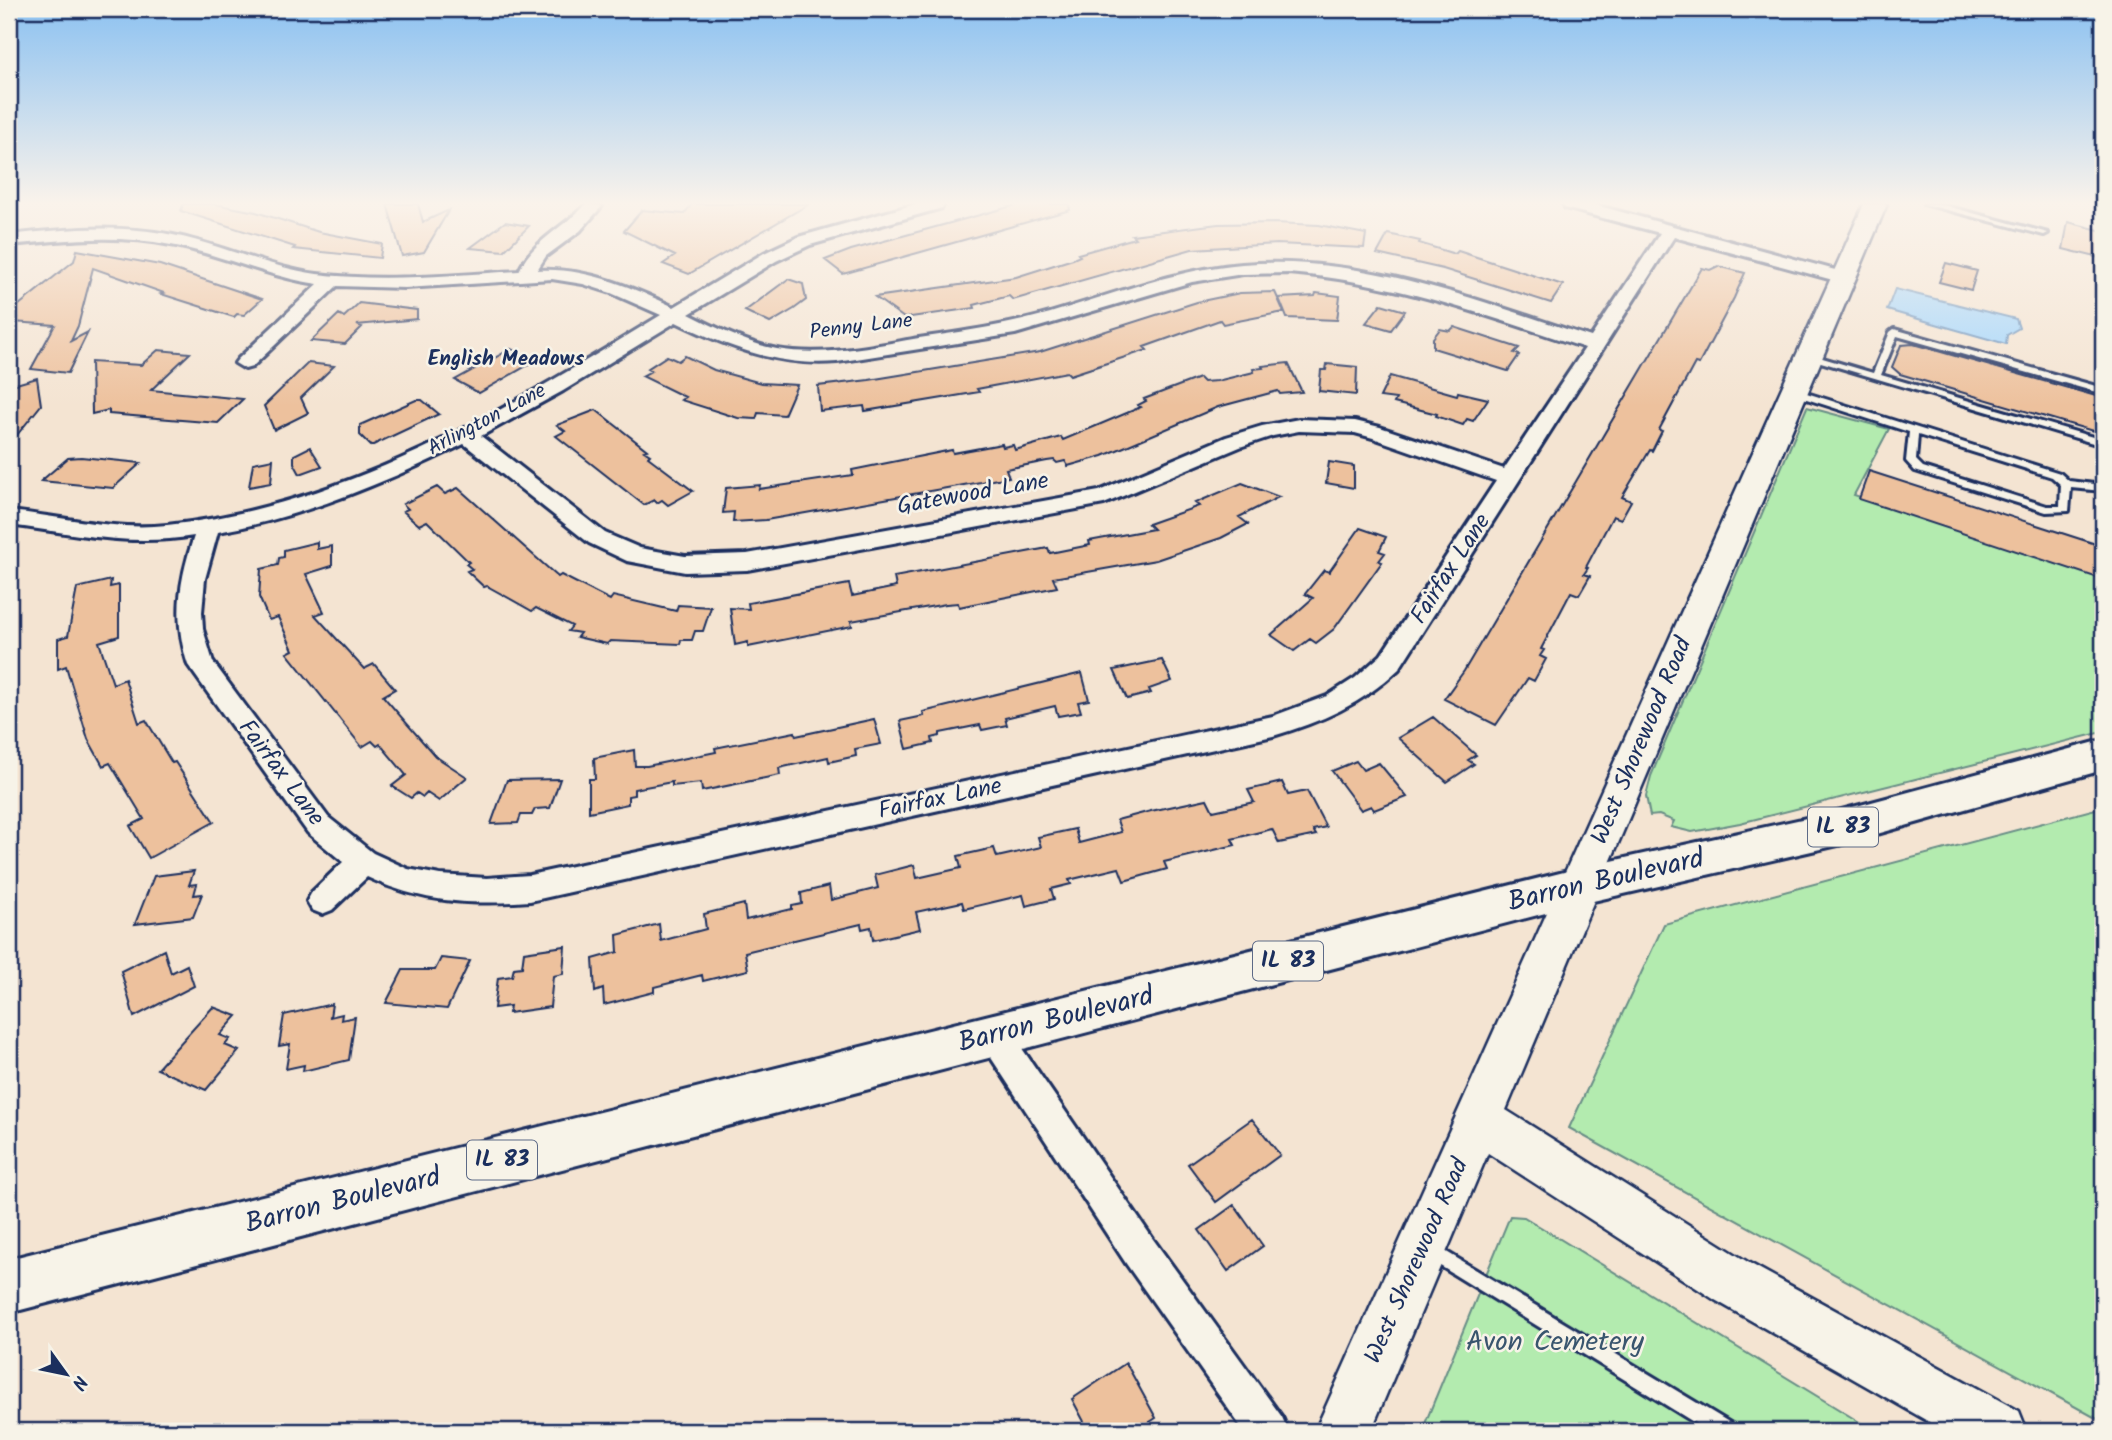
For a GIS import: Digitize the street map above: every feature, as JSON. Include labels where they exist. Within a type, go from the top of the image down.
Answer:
[{"type":"main road","name":"West Shorewood Road","points":[[1580,886],[1847,271]]},
{"type":"main road","name":"Barron Boulevard","points":[[9,1286],[1580,886],[1838,828],[2103,755]]},
{"type":"street","name":"Penny Lane","points":[[275,271],[333,280],[408,283],[526,275],[573,275],[593,279],[760,351],[807,358],[839,356],[1042,322],[1172,281],[1227,271]]},
{"type":"street","name":"Arlington Lane","points":[[9,518],[108,531],[164,533],[290,510],[342,492],[515,408],[746,271]]},
{"type":"street","name":"Penny Lane","points":[[1328,271],[1380,279],[1596,345]]},
{"type":"street","name":"Fairfax Lane","points":[[208,527],[192,578],[189,612],[192,641],[201,665],[318,825],[363,862],[404,881],[440,888],[487,891],[530,888],[1233,735],[1312,716],[1345,699],[1371,682],[1390,662],[1644,271]]},
{"type":"street","points":[[1819,271],[1844,278]]},
{"type":"street","points":[[245,363],[333,280]]},
{"type":"street","name":"Gatewood Lane","points":[[465,434],[597,538],[635,555],[685,564],[747,562],[1104,497],[1233,442],[1269,429],[1299,425],[1355,427],[1380,433],[1509,478]]},
{"type":"street","points":[[322,901],[363,862]]},
{"type":"street","name":"West Shorewood Road","points":[[1343,1431],[1580,886]]},
{"type":"street","points":[[995,1036],[1140,1252],[1268,1431]]},
{"type":"street","points":[[1474,1131],[1652,1253],[1959,1431]]},
{"type":"street","points":[[1474,1131],[1733,1282],[1999,1431]]},
{"type":"lane","points":[[1876,376],[1894,332],[2103,391]]},
{"type":"lane","points":[[1810,357],[2103,443]]},
{"type":"lane","points":[[1794,392],[2056,475],[2066,484],[2103,488]]},
{"type":"lane","points":[[1914,429],[1911,461],[1919,469],[2046,509],[2065,509],[2066,484]]},
{"type":"lane","points":[[1424,1246],[1725,1431]]},
{"type":"green space","points":[[1807,407],[1889,429],[1854,495],[2085,572],[2097,568],[2103,570],[2103,732],[1740,823],[1692,832],[1671,827],[1674,821],[1659,815],[1650,816],[1646,796],[1651,776]]},
{"type":"green space","points":[[2103,807],[2103,1422],[1569,1128],[1664,924]]},
{"type":"green space","name":"Avon Cemetery","points":[[1510,1216],[1524,1217],[1874,1431],[1422,1431]]},
{"type":"water","points":[[1895,289],[2016,319],[2019,328],[2007,335],[2006,344],[1887,310]]},
{"type":"building","points":[[61,271],[92,271],[78,326],[71,341],[88,332],[68,373],[31,369],[55,325],[12,322],[17,318],[9,317],[9,313]]},
{"type":"building","points":[[102,271],[179,271],[262,299],[244,315],[237,314],[234,317],[161,294],[164,293]]},
{"type":"building","points":[[1034,271],[1114,271],[1013,300],[1009,296],[974,305],[975,308],[904,318],[875,297],[1016,277]]},
{"type":"building","points":[[1450,271],[1520,271],[1563,285],[1551,303]]},
{"type":"building","points":[[1700,271],[1745,273],[1699,364],[1695,363],[1659,430],[1662,431],[1652,451],[1650,450],[1622,497],[1631,501],[1621,519],[1613,516],[1586,567],[1588,568],[1584,574],[1590,576],[1579,595],[1571,592],[1541,649],[1544,650],[1540,656],[1546,659],[1534,681],[1528,678],[1496,725],[1444,699],[1464,671]]},
{"type":"building","points":[[1943,271],[1977,271],[1971,290],[1939,282]]},
{"type":"building","points":[[788,279],[803,284],[806,300],[770,323],[745,311]]},
{"type":"building","points":[[1275,292],[1284,312],[1223,324],[1220,320],[1144,347],[1147,350],[1070,375],[1067,372],[977,389],[979,392],[865,411],[864,406],[820,411],[818,386],[1040,352],[1197,302],[1240,293]]},
{"type":"building","points":[[1316,293],[1340,296],[1337,320],[1287,318],[1279,298],[1315,296]]},
{"type":"building","points":[[359,303],[417,310],[417,319],[357,325],[362,327],[345,344],[311,341],[339,314],[344,317]]},
{"type":"building","points":[[1381,304],[1405,311],[1391,330],[1366,323]]},
{"type":"building","points":[[1454,327],[1519,348],[1514,353],[1519,355],[1508,371],[1433,348],[1433,338],[1440,329],[1450,331]]},
{"type":"building","points":[[1913,344],[2103,398],[2103,434],[1900,374],[1892,367],[1901,345]]},
{"type":"building","points":[[511,349],[535,361],[479,393],[455,380]]},
{"type":"building","points":[[158,350],[190,353],[151,390],[243,399],[218,423],[109,414],[109,410],[92,414],[91,362],[141,365]]},
{"type":"building","points":[[667,356],[678,361],[685,356],[714,370],[761,383],[797,385],[784,415],[758,413],[756,419],[738,418],[681,400],[685,397],[642,376],[651,371],[647,369]]},
{"type":"building","points":[[308,363],[334,366],[301,398],[308,413],[274,430],[264,406]]},
{"type":"building","points":[[1288,363],[1302,392],[1280,394],[1278,391],[1218,407],[1103,456],[1068,466],[1065,461],[1047,461],[1006,469],[1009,477],[766,520],[733,522],[734,512],[723,513],[726,488],[760,485],[759,489],[853,475],[852,470],[952,450],[953,453],[1002,444],[1003,447],[1013,445],[1015,450],[1061,437],[1063,440],[1141,407],[1138,405],[1146,401],[1144,399],[1199,378],[1203,382],[1217,381],[1254,372],[1253,369],[1263,368],[1262,366]]},
{"type":"building","points":[[1327,364],[1357,367],[1356,395],[1319,391],[1321,370],[1326,370]]},
{"type":"building","points":[[1390,376],[1457,395],[1458,392],[1488,399],[1473,421],[1467,419],[1463,425],[1436,416],[1437,414],[1394,403],[1396,399],[1380,397]]},
{"type":"building","points":[[37,378],[41,405],[9,445],[9,386]]},
{"type":"building","points":[[416,400],[422,400],[439,414],[371,446],[360,435],[360,425]]},
{"type":"building","points":[[596,410],[647,450],[644,451],[650,455],[648,457],[693,491],[668,505],[662,500],[657,503],[654,500],[644,505],[556,436],[565,431],[557,425]]},
{"type":"building","points":[[310,447],[322,466],[300,474],[294,463],[294,455]]},
{"type":"building","points":[[68,458],[141,463],[113,488],[41,481]]},
{"type":"building","points":[[273,459],[271,483],[249,487],[253,463]]},
{"type":"building","points":[[1329,462],[1354,466],[1354,488],[1326,483]]},
{"type":"building","points":[[1869,471],[2102,546],[2098,578],[1859,499]]},
{"type":"building","points":[[1242,483],[1279,497],[1239,517],[1248,524],[1221,538],[1156,560],[1053,578],[1057,587],[959,607],[958,603],[946,604],[851,621],[852,626],[748,647],[748,642],[735,645],[730,608],[749,609],[748,603],[849,584],[852,596],[896,587],[894,577],[1048,548],[1050,553],[1090,545],[1089,541],[1153,529],[1148,524],[1199,506],[1195,503]]},
{"type":"building","points":[[437,487],[445,494],[458,488],[558,577],[561,575],[610,600],[613,596],[676,611],[678,605],[711,607],[703,631],[695,631],[692,640],[681,640],[680,644],[610,641],[607,644],[577,637],[580,633],[568,631],[572,626],[536,608],[532,611],[487,586],[484,587],[467,571],[472,569],[466,564],[469,562],[427,521],[419,525],[403,511],[408,509],[403,504]]},
{"type":"building","points":[[1360,528],[1386,537],[1379,551],[1385,553],[1379,561],[1382,562],[1334,629],[1316,643],[1310,639],[1294,651],[1271,635],[1313,598],[1305,594],[1324,570],[1329,572]]},
{"type":"building","points":[[317,542],[317,549],[332,546],[332,566],[306,574],[324,612],[315,615],[364,669],[374,664],[395,689],[383,696],[435,756],[467,777],[439,801],[427,793],[423,797],[417,793],[411,798],[392,786],[406,775],[380,744],[377,746],[372,741],[362,747],[287,653],[293,650],[278,617],[269,620],[259,597],[261,569],[278,565],[279,558],[284,557],[284,550]]},
{"type":"building","points":[[111,580],[110,587],[119,585],[119,636],[99,642],[113,684],[125,679],[139,723],[146,720],[172,763],[175,762],[214,822],[149,858],[130,826],[144,819],[110,763],[103,766],[88,739],[66,666],[58,669],[58,639],[68,636],[77,588]]},
{"type":"building","points":[[1162,660],[1172,681],[1149,689],[1151,693],[1127,699],[1114,670]]},
{"type":"building","points":[[1082,673],[1089,700],[1078,702],[1081,712],[1058,716],[1055,706],[1005,718],[1007,725],[982,730],[980,725],[940,733],[940,736],[932,738],[933,743],[907,749],[900,721],[924,716],[923,712]]},
{"type":"building","points":[[1433,717],[1476,755],[1468,760],[1474,764],[1447,782],[1398,738]]},
{"type":"building","points":[[874,719],[881,744],[855,749],[856,756],[829,762],[828,757],[779,768],[780,775],[702,791],[701,783],[672,786],[672,782],[634,789],[634,795],[628,796],[628,804],[589,812],[589,779],[595,779],[594,758],[634,750],[635,766],[647,766],[716,752],[715,748],[795,732],[796,736]]},
{"type":"building","points":[[1356,761],[1363,770],[1379,763],[1407,797],[1374,810],[1371,806],[1361,810],[1332,771]]},
{"type":"building","points":[[560,779],[550,808],[535,809],[532,815],[521,815],[518,823],[491,824],[507,780]]},
{"type":"building","points":[[1282,782],[1288,795],[1307,791],[1326,827],[1313,830],[1316,835],[1279,843],[1272,829],[1232,839],[1235,845],[1164,862],[1167,869],[1124,881],[1119,868],[1069,880],[1071,884],[1051,889],[1054,899],[1026,906],[1023,895],[964,909],[962,902],[916,912],[920,929],[873,940],[871,927],[862,929],[861,924],[745,952],[748,970],[703,981],[702,975],[654,987],[654,992],[604,1005],[603,989],[595,992],[593,959],[618,952],[617,935],[659,924],[661,941],[706,929],[704,914],[744,904],[746,920],[792,909],[792,906],[802,904],[801,893],[829,886],[831,900],[878,888],[875,875],[914,865],[917,878],[961,868],[958,856],[994,848],[997,857],[1041,847],[1038,837],[1075,829],[1079,843],[1121,832],[1117,820],[1151,811],[1207,799],[1213,811],[1254,802],[1248,790]]},
{"type":"building","points":[[194,871],[189,885],[197,884],[194,895],[202,894],[193,917],[135,924],[154,876]]},
{"type":"building","points":[[565,946],[563,974],[553,976],[550,1007],[509,1013],[510,1006],[494,1008],[498,978],[512,976],[514,968],[522,967],[524,952]]},
{"type":"building","points":[[164,950],[171,973],[187,965],[194,986],[134,1017],[121,971]]},
{"type":"building","points":[[441,958],[470,961],[447,1009],[386,1003],[403,970],[435,970]]},
{"type":"building","points":[[332,1004],[330,1017],[342,1014],[341,1020],[355,1017],[349,1060],[303,1071],[304,1065],[286,1069],[290,1044],[279,1046],[284,1015]]},
{"type":"building","points":[[213,1007],[237,1016],[220,1035],[230,1039],[225,1045],[239,1051],[206,1090],[157,1069]]},
{"type":"building","points":[[1252,1119],[1280,1155],[1216,1202],[1188,1164]]},
{"type":"building","points":[[1234,1205],[1263,1246],[1228,1271],[1199,1230]]},
{"type":"building","points":[[1126,1363],[1156,1418],[1136,1431],[1089,1431],[1072,1399]]},
{"type":"district","name":"English Meadows","points":[[506,359]]}]
